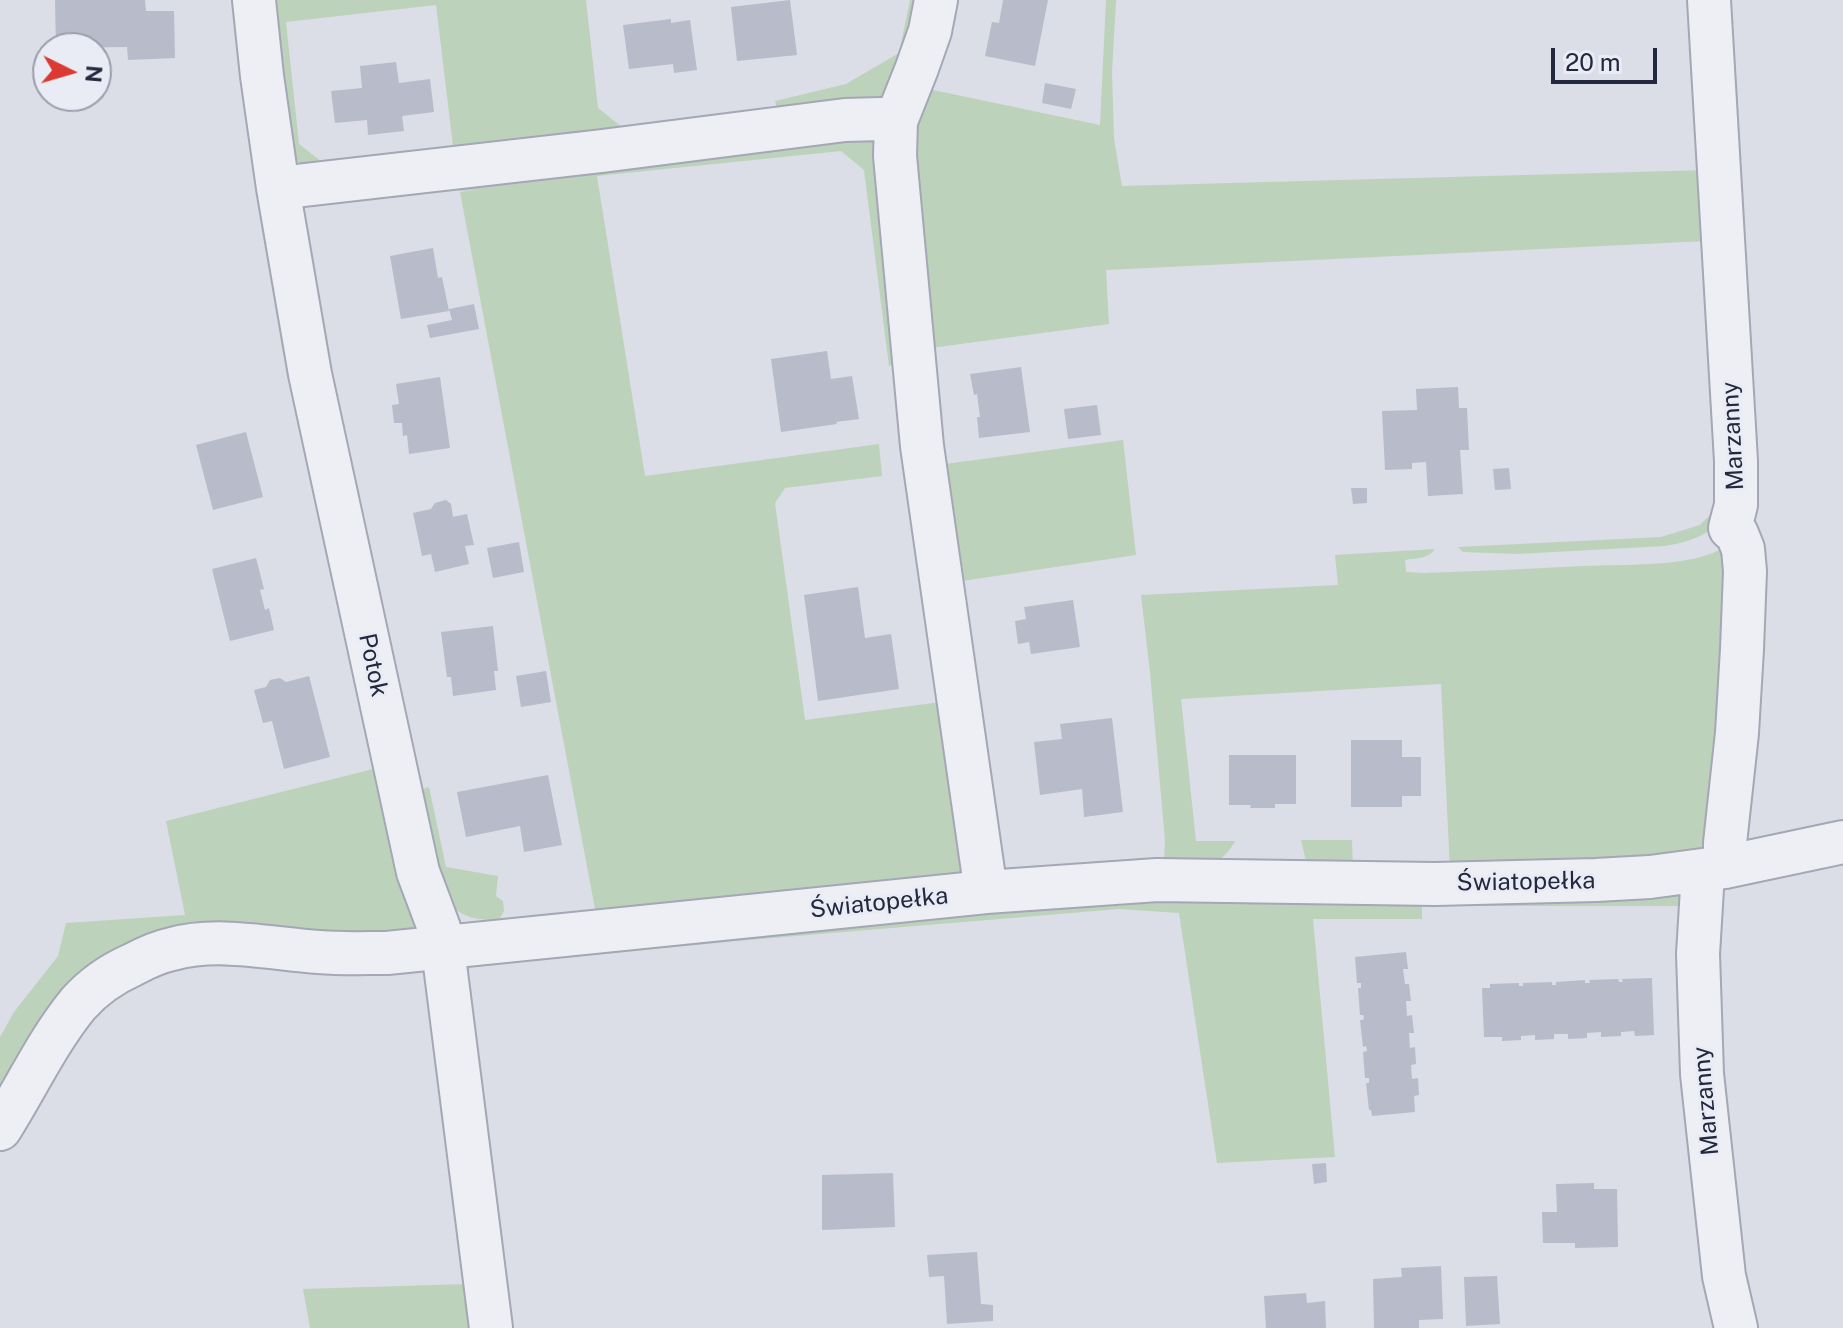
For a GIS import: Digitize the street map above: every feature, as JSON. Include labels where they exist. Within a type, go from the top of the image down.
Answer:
[{"type":"street","name":"Potok","points":[[254,0],[278,188],[310,374],[418,872],[439,928],[443,949],[491,1328]]},
{"type":"street","points":[[936,0],[922,56],[896,121],[895,156],[922,446],[986,892]]},
{"type":"street","name":"Marzanny","points":[[1709,0],[1736,461],[1736,505],[1730,528],[1737,534],[1743,549],[1745,571],[1737,733],[1725,843],[1714,870],[1698,954],[1702,1074],[1724,1276],[1736,1328]]},
{"type":"street","points":[[278,188],[617,150],[845,120],[896,121]]},
{"type":"street","name":"Światopełka","points":[[0,1129],[62,1025],[79,1003],[117,972],[174,948],[231,944],[323,953],[387,953],[986,892],[1157,880],[1435,884],[1596,880],[1714,870],[1843,842]]},
{"type":"green space","points":[[267,0],[586,0],[598,108],[622,127],[637,125],[633,138],[442,154],[437,148],[453,146],[436,5],[286,22],[299,144],[322,162],[303,165],[293,159]]},
{"type":"green space","points":[[910,0],[920,0],[899,81],[880,100],[781,121],[775,101],[846,84],[899,53]]},
{"type":"green space","points":[[1106,0],[1116,0],[1112,72],[1114,139],[1122,186],[1708,170],[1728,463],[1712,529],[1690,540],[1665,546],[1517,554],[1463,552],[1458,547],[1661,537],[1700,525],[1711,514],[1720,493],[1707,241],[1106,270],[1109,324],[931,348],[906,143],[925,87],[1100,125]]},
{"type":"green space","points":[[871,138],[878,147],[904,361],[889,366],[864,170],[841,151],[597,176],[645,476],[879,444],[882,476],[785,488],[775,503],[805,720],[949,701],[967,876],[596,914],[460,192],[476,190],[459,191],[458,178]]},
{"type":"green space","points":[[1123,440],[1136,555],[962,581],[945,464]]},
{"type":"green space","points":[[1727,546],[1709,855],[1450,870],[1441,684],[1181,699],[1196,841],[1235,841],[1214,862],[1164,864],[1165,840],[1141,595],[1338,585],[1335,555],[1435,549],[1426,556],[1405,560],[1406,572],[1424,573],[1658,564],[1696,558]]},
{"type":"green space","points":[[381,767],[426,932],[171,940],[0,1111],[0,1037],[14,1012],[58,956],[66,923],[185,915],[166,821]]},
{"type":"green space","points":[[429,787],[446,867],[498,876],[496,896],[503,901],[504,911],[499,920],[467,916],[441,895],[417,791]]},
{"type":"green space","points":[[1301,840],[1352,840],[1353,871],[1310,867]]},
{"type":"green space","points":[[1134,892],[1407,893],[1422,907],[1422,919],[1313,919],[1335,1157],[1217,1163],[1179,913],[1119,909],[470,967],[458,1011],[458,961]]},
{"type":"green space","points":[[1681,893],[1686,906],[1470,906],[1470,894]]},
{"type":"green space","points":[[468,1284],[474,1328],[310,1328],[303,1289]]},
{"type":"building","points":[[55,0],[145,0],[146,11],[174,11],[175,58],[128,60],[127,47],[112,47],[112,32],[56,32]]},
{"type":"building","points":[[790,0],[797,55],[737,61],[731,7]]},
{"type":"building","points":[[1003,0],[1048,0],[1035,66],[985,56],[992,22],[999,23]]},
{"type":"building","points":[[671,19],[671,23],[690,20],[697,70],[674,73],[673,64],[629,69],[623,25]]},
{"type":"building","points":[[396,62],[399,83],[430,79],[434,112],[402,116],[404,131],[368,135],[367,120],[335,123],[331,91],[362,88],[360,66]]},
{"type":"building","points":[[1045,83],[1076,89],[1071,109],[1042,103]]},
{"type":"building","points":[[433,248],[438,278],[442,277],[449,311],[401,319],[390,256]]},
{"type":"building","points":[[474,304],[479,329],[430,338],[427,325],[452,320],[449,309]]},
{"type":"building","points":[[827,351],[831,379],[852,376],[859,419],[781,432],[771,359]]},
{"type":"building","points":[[1021,367],[1030,432],[979,438],[977,394],[974,395],[970,374]]},
{"type":"building","points":[[440,377],[450,448],[409,454],[402,423],[394,423],[392,405],[399,404],[396,384]]},
{"type":"building","points":[[1458,387],[1459,408],[1467,408],[1469,450],[1460,450],[1463,494],[1428,496],[1426,462],[1412,463],[1412,469],[1385,470],[1382,411],[1417,410],[1416,389]]},
{"type":"building","points":[[1097,405],[1101,435],[1068,439],[1064,409]]},
{"type":"building","points":[[246,432],[263,497],[213,510],[196,445]]},
{"type":"building","points":[[1509,468],[1511,489],[1495,490],[1493,469]]},
{"type":"building","points":[[1351,488],[1367,488],[1367,503],[1353,504]]},
{"type":"building","points":[[446,500],[451,504],[453,517],[467,514],[474,545],[465,546],[469,564],[435,572],[431,554],[422,556],[413,513],[431,509],[435,503]]},
{"type":"building","points":[[519,542],[524,572],[493,578],[487,548]]},
{"type":"building","points":[[256,558],[264,589],[260,590],[265,610],[269,608],[274,630],[230,641],[212,569]]},
{"type":"building","points":[[858,587],[865,638],[891,634],[899,689],[818,701],[804,595]]},
{"type":"building","points":[[1073,600],[1080,647],[1031,654],[1029,642],[1018,644],[1015,621],[1026,619],[1024,607]]},
{"type":"building","points":[[493,626],[498,671],[494,671],[496,690],[453,696],[441,632]]},
{"type":"building","points":[[546,671],[551,702],[521,707],[516,676]]},
{"type":"building","points":[[309,676],[330,757],[284,769],[272,721],[263,723],[254,690],[266,687],[270,680],[280,678],[286,682]]},
{"type":"building","points":[[1112,718],[1123,812],[1084,817],[1082,789],[1040,795],[1034,742],[1062,739],[1060,724]]},
{"type":"building","points":[[1351,740],[1402,740],[1402,757],[1421,757],[1421,796],[1402,796],[1402,807],[1351,807]]},
{"type":"building","points":[[1229,755],[1296,755],[1296,804],[1275,804],[1275,808],[1229,805]]},
{"type":"building","points":[[548,775],[562,845],[524,852],[520,826],[466,837],[457,792]]},
{"type":"building","points":[[1406,952],[1408,969],[1403,969],[1411,1001],[1406,1001],[1407,1016],[1412,1015],[1414,1033],[1409,1033],[1410,1048],[1415,1047],[1416,1064],[1411,1065],[1412,1079],[1418,1078],[1419,1095],[1414,1096],[1415,1112],[1372,1116],[1363,1052],[1367,1051],[1366,1046],[1363,1047],[1360,1020],[1364,1017],[1360,1015],[1358,988],[1361,988],[1361,983],[1357,983],[1355,957]]},
{"type":"building","points":[[1652,978],[1654,1035],[1635,1036],[1634,1031],[1621,1032],[1621,1036],[1601,1037],[1601,1032],[1587,1033],[1587,1038],[1568,1039],[1568,1034],[1554,1034],[1554,1039],[1535,1040],[1535,1035],[1521,1036],[1521,1040],[1502,1041],[1502,1037],[1484,1037],[1482,988],[1490,988],[1490,984],[1519,983],[1523,986],[1523,983],[1552,982],[1556,985],[1556,982],[1585,980],[1585,983],[1590,983],[1589,980],[1618,979],[1623,982],[1622,979]]},
{"type":"building","points":[[1326,1163],[1327,1182],[1314,1184],[1312,1164]]},
{"type":"building","points":[[893,1173],[895,1227],[822,1230],[822,1175]]},
{"type":"building","points":[[1594,1183],[1594,1189],[1617,1189],[1618,1247],[1575,1248],[1575,1243],[1543,1243],[1542,1212],[1557,1212],[1556,1184]]},
{"type":"building","points":[[977,1252],[981,1304],[993,1305],[993,1321],[947,1324],[944,1276],[929,1277],[927,1255]]},
{"type":"building","points":[[1441,1266],[1443,1319],[1419,1320],[1419,1328],[1374,1328],[1373,1279],[1402,1277],[1401,1268]]},
{"type":"building","points":[[1497,1276],[1500,1324],[1466,1326],[1464,1277]]},
{"type":"building","points":[[1306,1293],[1307,1303],[1325,1301],[1326,1328],[1266,1328],[1264,1296]]}]
